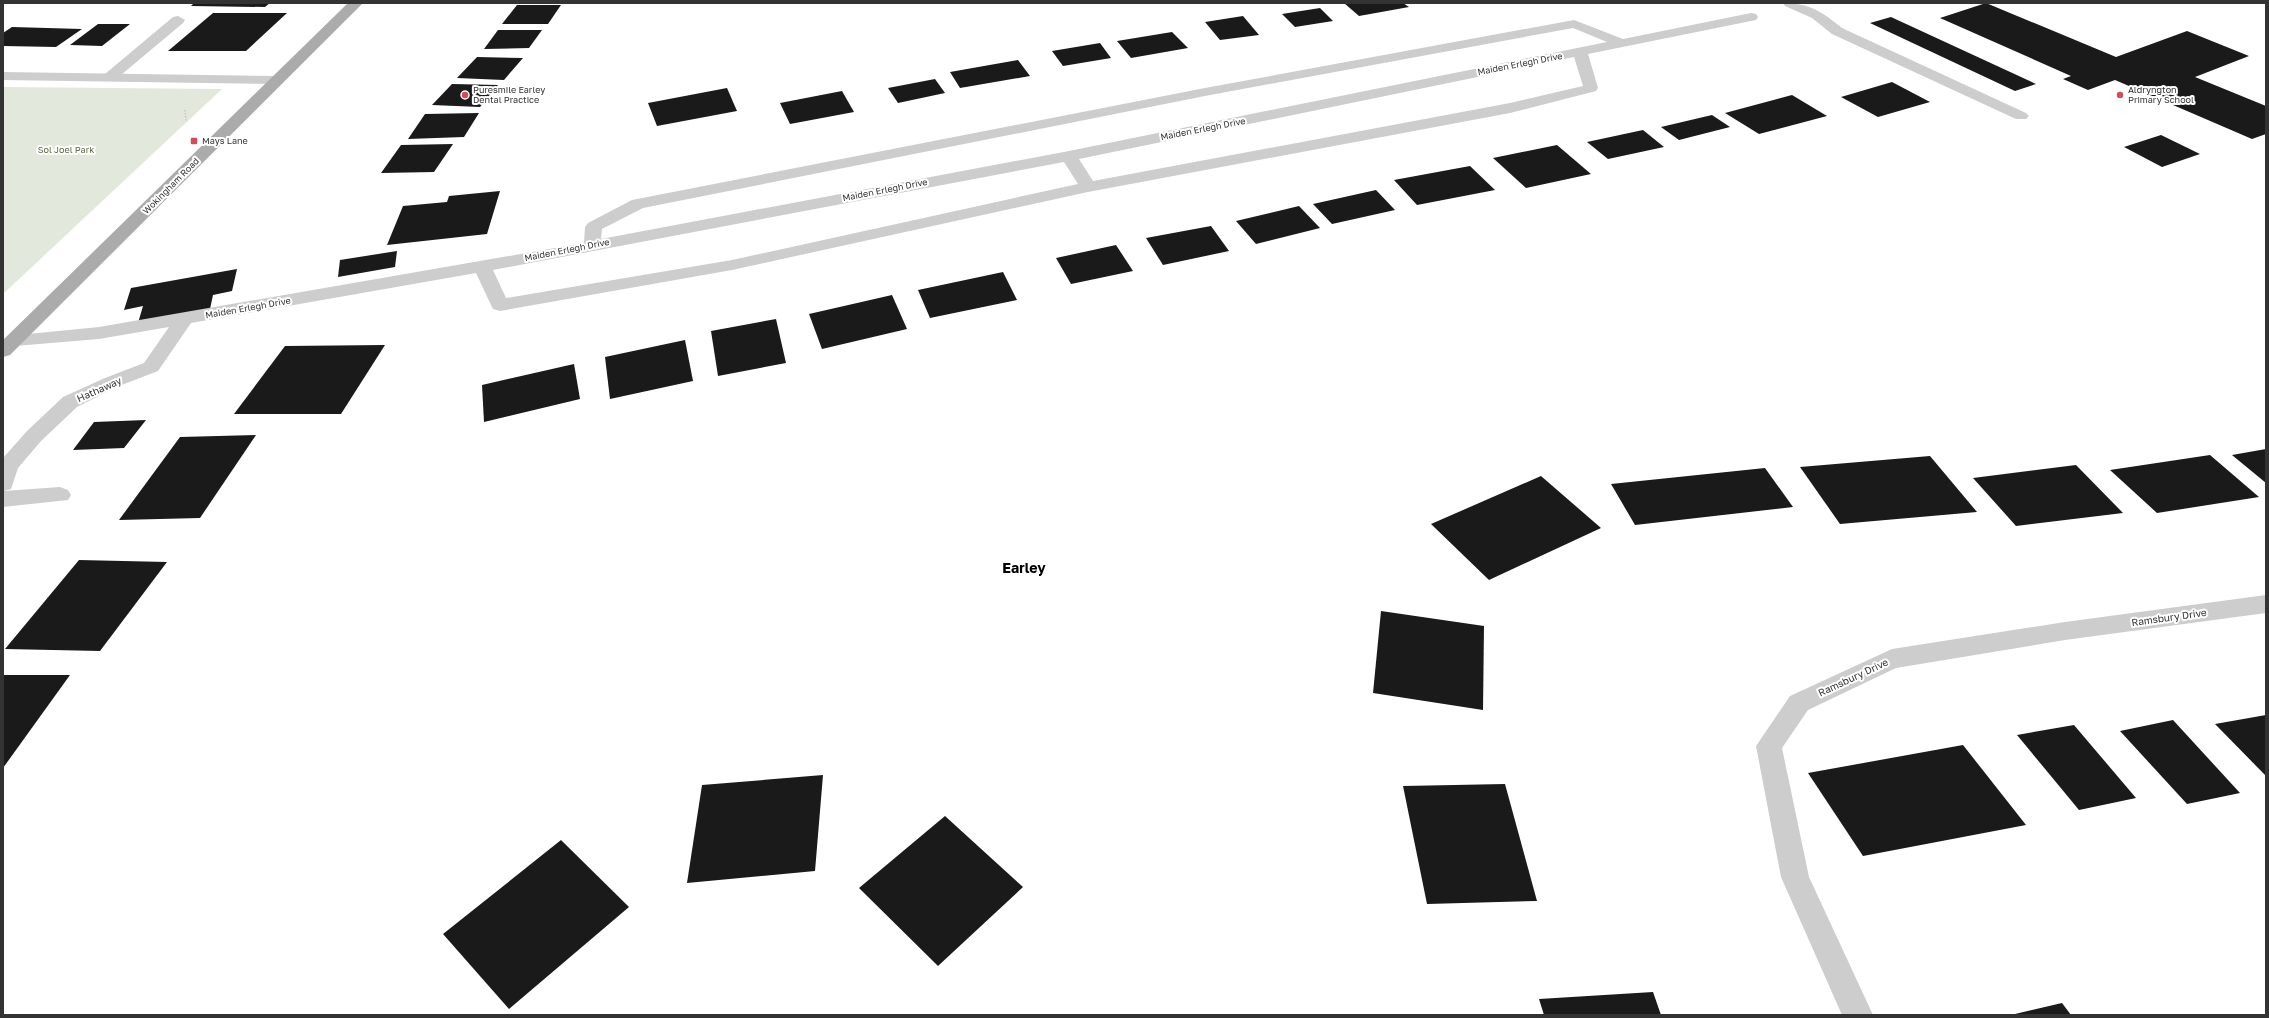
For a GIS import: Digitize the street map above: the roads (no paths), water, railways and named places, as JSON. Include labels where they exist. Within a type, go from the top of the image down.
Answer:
[{"type":"main road","name":"Wokingham Road","points":[[9,345],[356,3]]},
{"type":"street","points":[[1790,3],[1817,15],[1837,31],[2021,116]]},
{"type":"street","name":"Maiden Erlegh Drive","points":[[9,345],[99,333],[184,319],[482,267],[1069,156],[1751,17]]},
{"type":"street","points":[[110,77],[178,20]]},
{"type":"street","points":[[592,246],[594,227],[638,204],[832,165],[1213,91],[1574,24],[1621,44]]},
{"type":"street","points":[[482,267],[500,305],[732,265],[1088,187],[1510,108],[1591,88],[1580,52]]},
{"type":"street","points":[[4,77],[277,80]]},
{"type":"street","points":[[1069,156],[1088,187]]},
{"type":"street","name":"Hathaway","points":[[3,484],[8,466],[34,436],[70,402],[112,382],[150,367],[184,319]]},
{"type":"street","points":[[3,499],[60,495]]},
{"type":"street","name":"Ramsbury Drive","points":[[1858,1015],[1796,877],[1769,746],[1799,703],[1892,659],[2065,631],[2266,604]]},
{"type":"place","name":"Puresmile Earley Dental Practice","points":[[465,95]]},
{"type":"place","name":"Aldryngton Primary School","points":[[2120,95]]},
{"type":"place","name":"Mays Lane","points":[[194,141]]},
{"type":"district","name":"Earley","points":[[1024,568]]},
{"type":"park label","name":"Sol Joel Park","points":[[66,150]]}]
